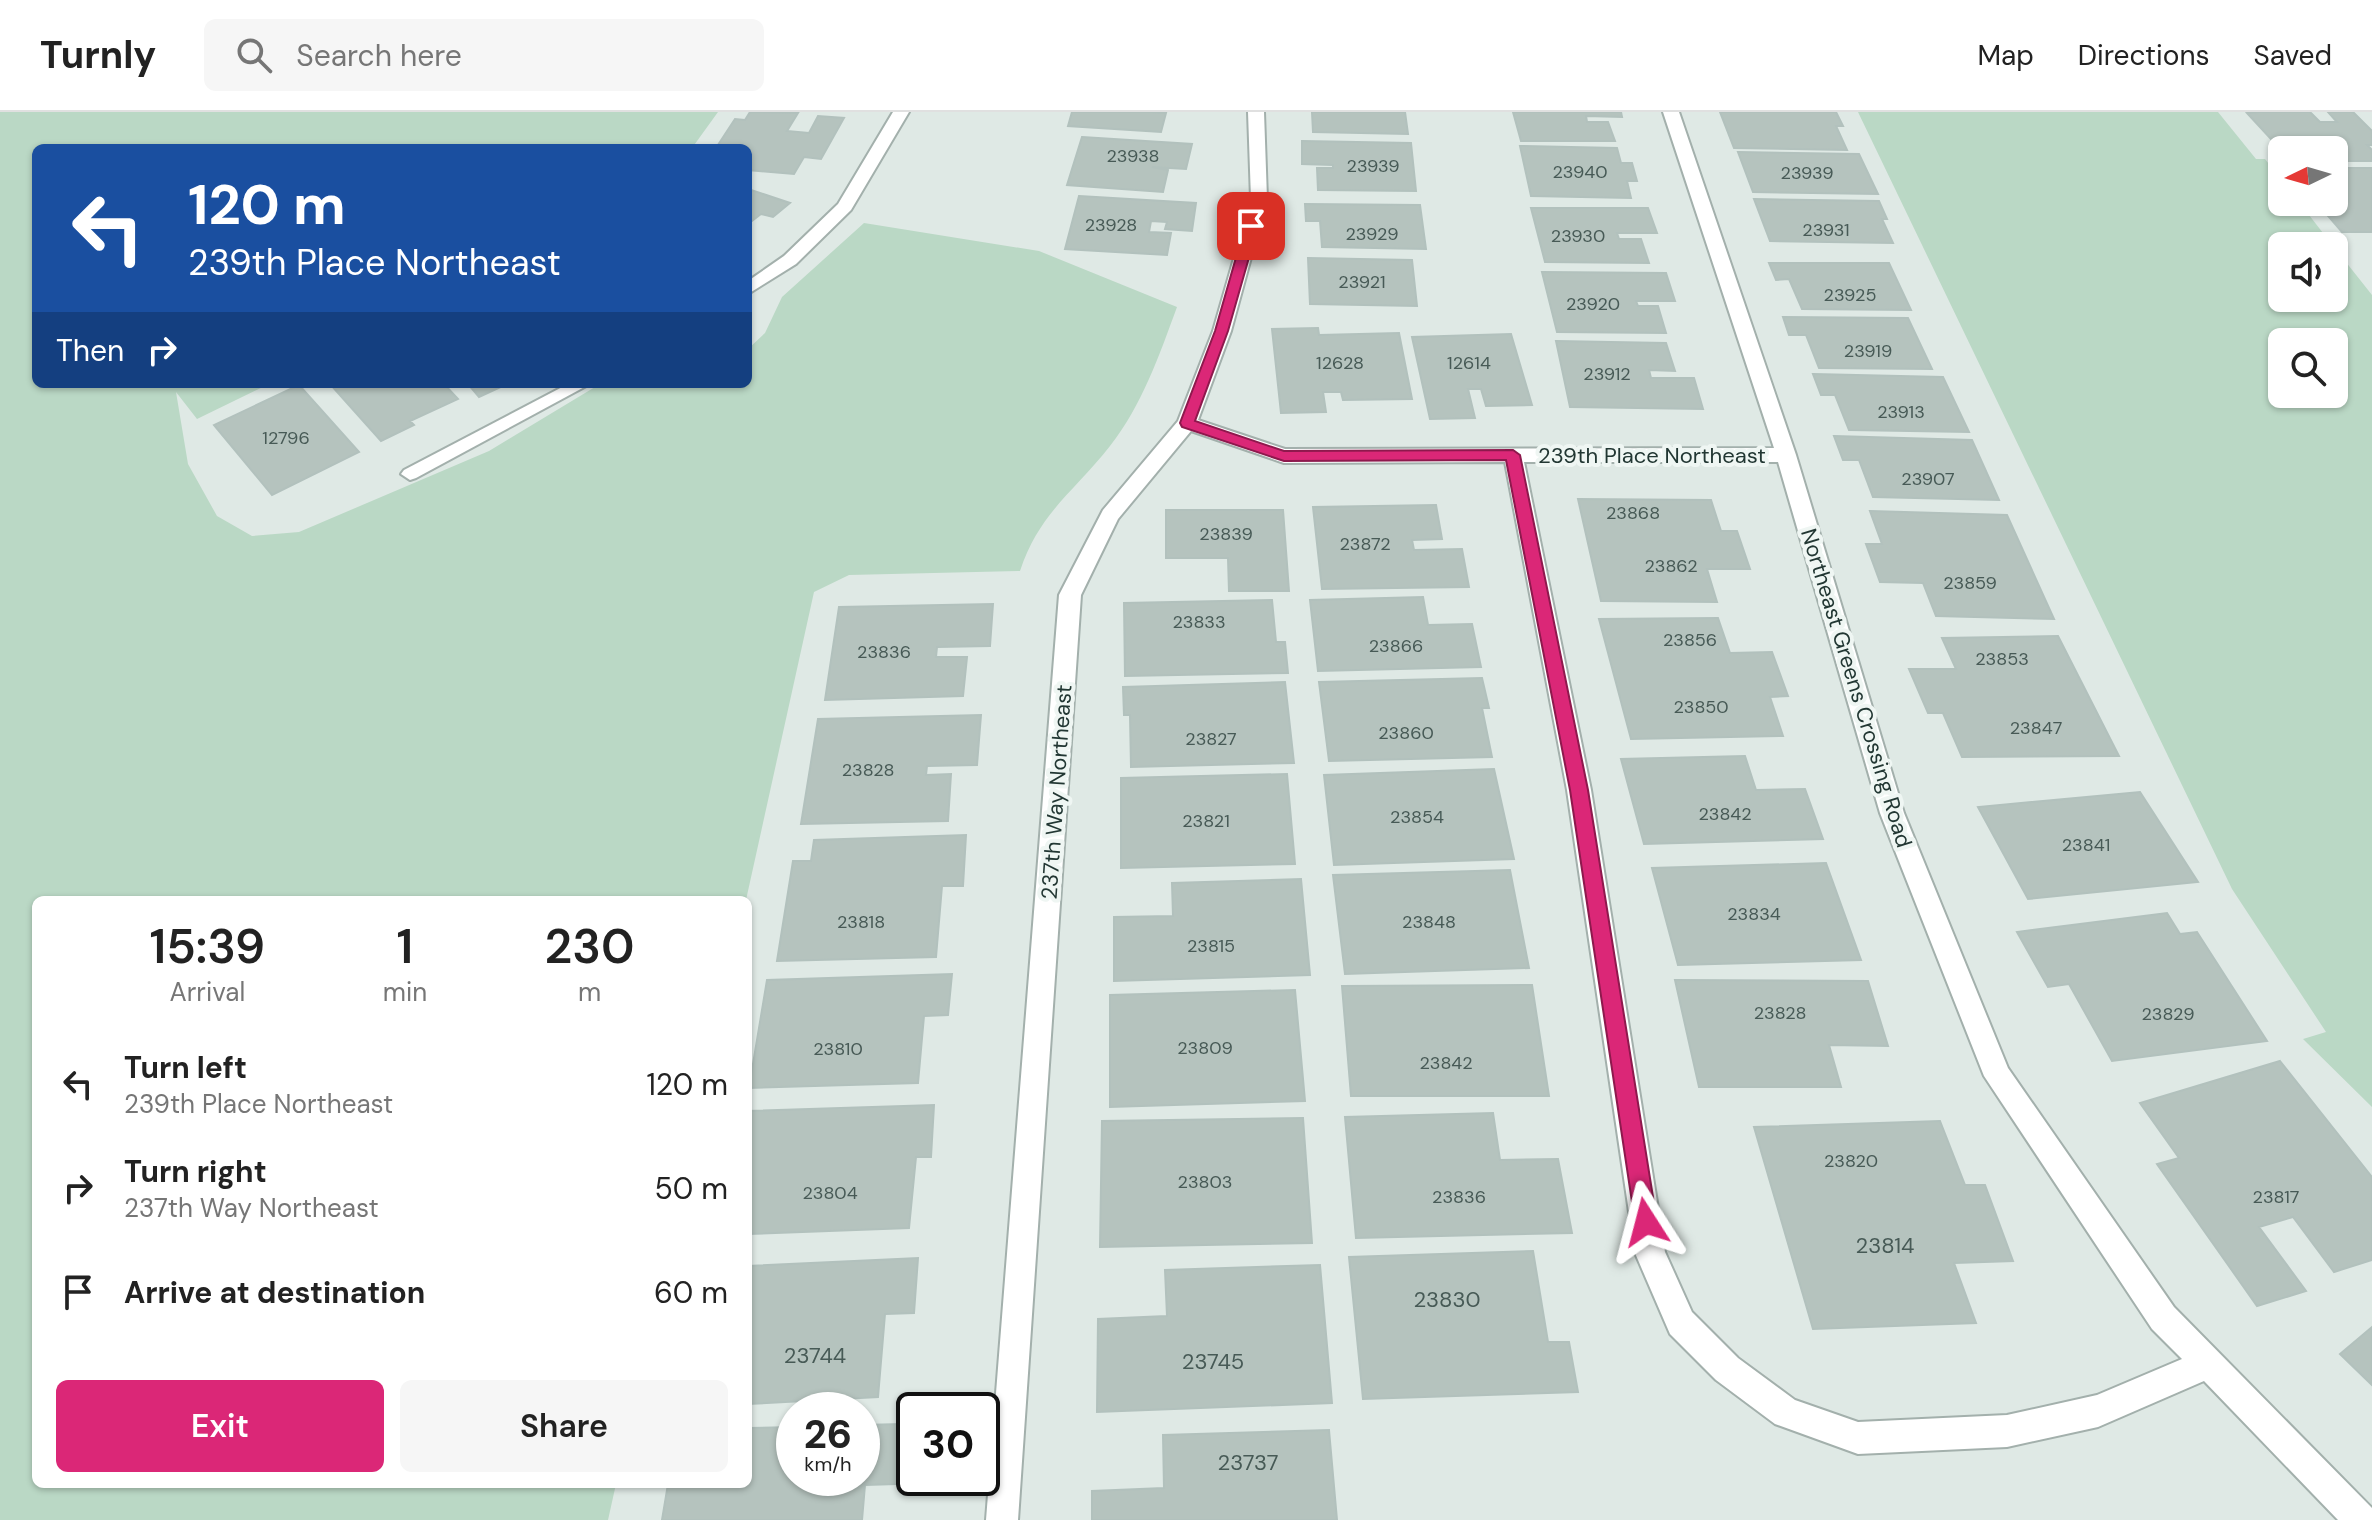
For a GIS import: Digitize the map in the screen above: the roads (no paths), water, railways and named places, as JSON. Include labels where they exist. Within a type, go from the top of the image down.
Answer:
[{"type":"street","points":[[752,286],[790,260],[845,207],[901,112]]},
{"type":"street","name":"237th Way Northeast","points":[[1002,1520],[1070,595],[1110,515],[1187,423],[1222,331],[1259,199],[1256,112]]},
{"type":"street","name":"Northeast Greens Crossing Road","points":[[1671,112],[1786,455],[1892,813],[1998,1076],[2163,1318],[2361,1520]]},
{"type":"street","name":"239th Place Northeast","points":[[1187,423],[1284,456],[1786,455]]},
{"type":"street","points":[[1513,455],[1579,790],[1650,1253],[1681,1323],[1727,1369],[1786,1413],[1858,1438],[2007,1431],[2098,1411],[2208,1364]]},
{"type":"lane","points":[[410,474],[573,388]]}]
